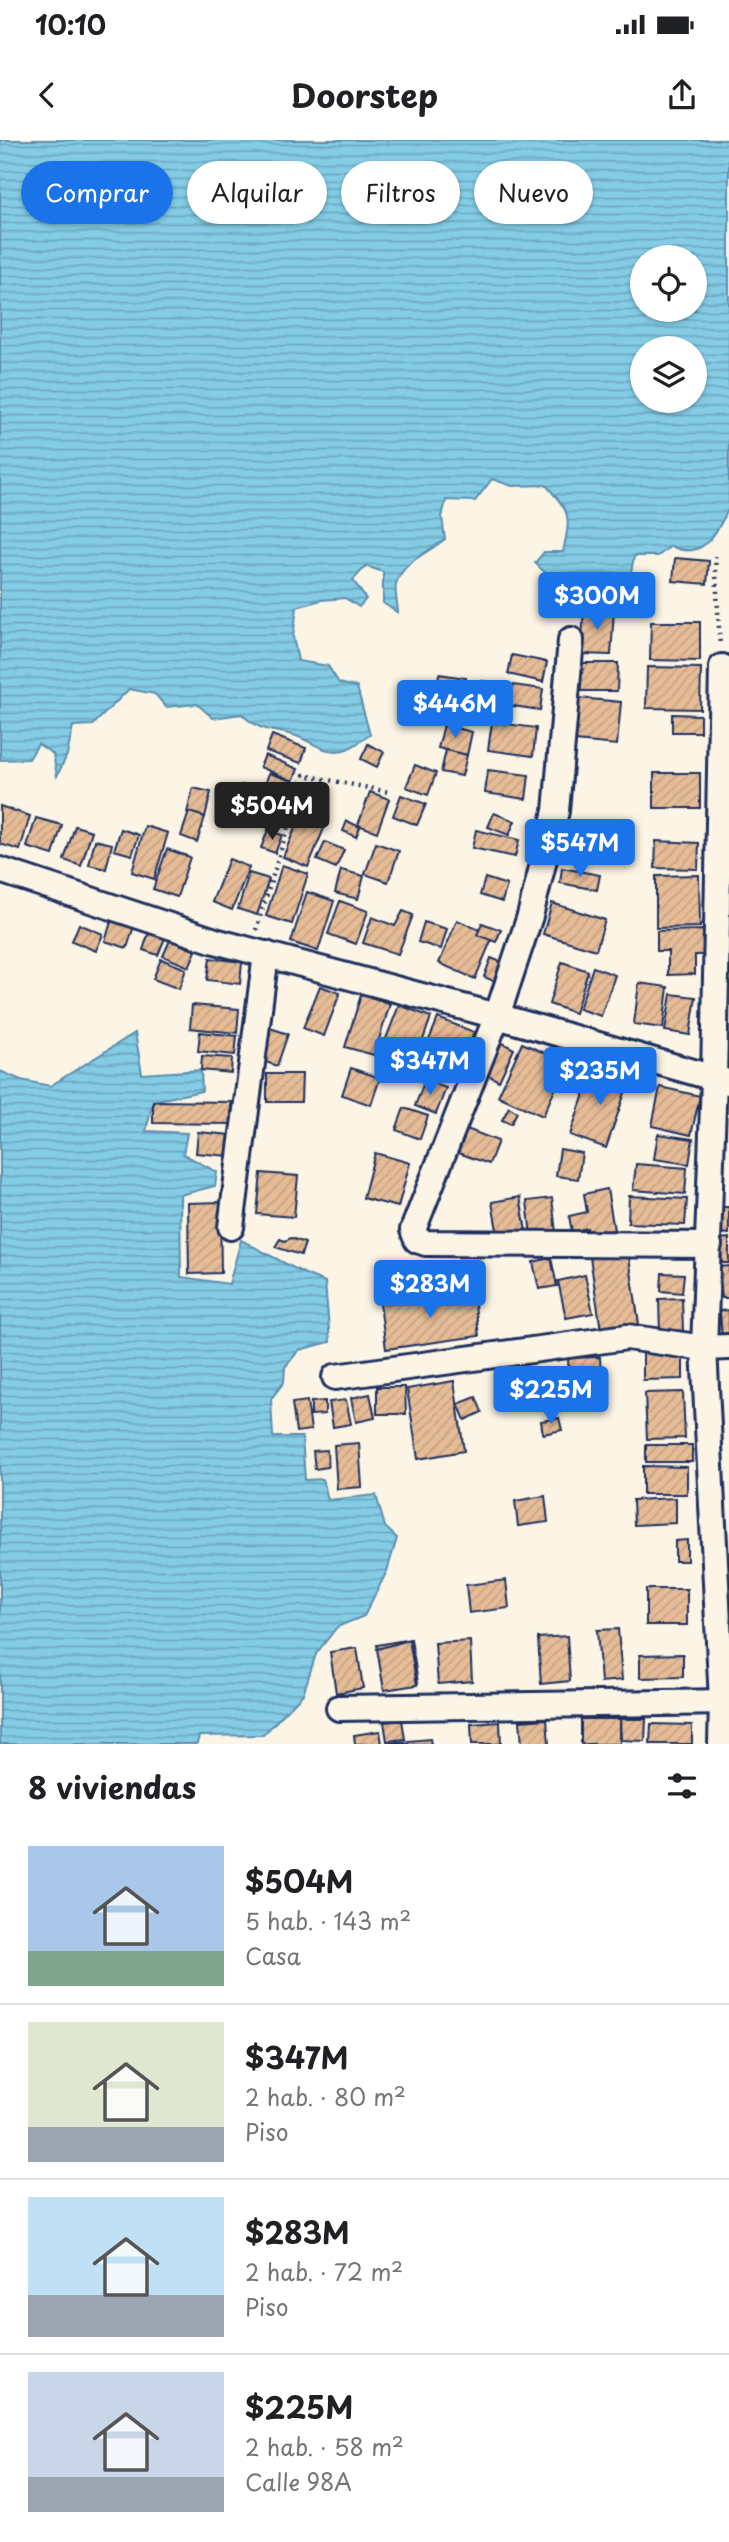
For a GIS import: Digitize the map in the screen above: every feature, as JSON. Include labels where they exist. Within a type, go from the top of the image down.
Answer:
[{"type":"street","points":[[571,640],[556,811],[530,916],[497,1016],[413,1230],[417,1240],[426,1243],[709,1245]]},
{"type":"street","points":[[720,1744],[725,1702],[704,1348],[722,1081],[725,824],[722,667]]},
{"type":"street","points":[[0,870],[202,937],[497,1016],[722,1081]]},
{"type":"street","points":[[231,1227],[258,952]]},
{"type":"street","points":[[335,1377],[627,1338],[704,1348],[729,1347]]},
{"type":"street","points":[[339,1708],[725,1702]]},
{"type":"path","points":[[715,556],[722,667]]},
{"type":"path","points":[[258,952],[304,775],[389,792]]},
{"type":"water","points":[[0,140],[729,140],[729,508],[708,542],[692,550],[671,546],[658,556],[634,556],[630,579],[604,602],[556,609],[554,581],[535,563],[544,552],[563,552],[568,522],[564,509],[546,485],[512,486],[492,479],[475,501],[446,500],[442,517],[445,539],[410,564],[399,576],[396,584],[398,613],[383,603],[383,572],[366,566],[353,580],[366,599],[359,607],[345,598],[321,600],[297,607],[293,637],[298,661],[328,666],[339,683],[357,687],[370,735],[353,746],[340,751],[326,750],[296,736],[261,727],[242,714],[213,718],[197,704],[166,707],[155,694],[129,689],[93,725],[73,726],[67,755],[57,776],[53,754],[38,744],[29,759],[0,760]]},
{"type":"water","points":[[135,1033],[142,1074],[201,1070],[202,1091],[153,1101],[146,1131],[187,1133],[183,1154],[217,1172],[215,1186],[180,1195],[181,1277],[229,1284],[241,1240],[325,1282],[330,1342],[299,1350],[285,1367],[284,1382],[271,1399],[273,1437],[302,1437],[305,1480],[323,1479],[328,1500],[376,1495],[385,1527],[397,1538],[387,1571],[364,1616],[337,1627],[316,1654],[303,1694],[263,1735],[199,1736],[197,1744],[0,1744],[0,1071],[21,1080],[50,1086]]},
{"type":"building","points":[[675,558],[709,561],[707,584],[673,581]]},
{"type":"building","points":[[584,608],[614,610],[611,655],[581,654]]},
{"type":"building","points":[[651,622],[700,622],[700,661],[650,660]]},
{"type":"building","points":[[512,655],[547,662],[543,682],[508,674]]},
{"type":"building","points":[[580,663],[618,663],[617,691],[579,691]]},
{"type":"building","points":[[647,667],[701,668],[700,709],[646,708]]},
{"type":"building","points":[[439,674],[466,678],[463,695],[437,690]]},
{"type":"building","points":[[482,681],[543,689],[540,710],[480,701]]},
{"type":"building","points":[[579,698],[621,702],[617,745],[575,741]]},
{"type":"building","points":[[672,714],[700,715],[700,732],[672,732]]},
{"type":"building","points":[[492,722],[536,728],[533,756],[488,750]]},
{"type":"building","points":[[444,725],[472,732],[467,755],[438,748]]},
{"type":"building","points":[[272,735],[306,748],[301,763],[266,751]]},
{"type":"building","points":[[368,744],[384,752],[377,767],[361,759]]},
{"type":"building","points":[[446,750],[467,755],[462,776],[441,772]]},
{"type":"building","points":[[265,755],[298,769],[293,781],[260,767]]},
{"type":"building","points":[[415,765],[436,773],[428,795],[406,787]]},
{"type":"building","points":[[488,770],[529,775],[526,799],[485,793]]},
{"type":"building","points":[[269,773],[293,781],[286,802],[262,794]]},
{"type":"building","points":[[654,773],[700,773],[700,808],[654,808]]},
{"type":"building","points":[[241,785],[286,802],[277,824],[233,807]]},
{"type":"building","points":[[193,788],[211,792],[205,817],[187,813]]},
{"type":"building","points":[[370,792],[389,799],[377,832],[358,825]]},
{"type":"building","points":[[401,795],[426,804],[417,825],[393,816]]},
{"type":"building","points":[[0,806],[30,816],[20,850],[0,844]]},
{"type":"building","points":[[189,812],[205,817],[197,842],[181,836]]},
{"type":"building","points":[[494,813],[515,821],[509,835],[488,827]]},
{"type":"building","points":[[300,816],[325,826],[308,867],[283,857]]},
{"type":"building","points":[[36,818],[62,825],[53,855],[27,847]]},
{"type":"building","points":[[347,821],[360,827],[356,837],[343,831]]},
{"type":"building","points":[[75,826],[92,831],[81,866],[64,860]]},
{"type":"building","points":[[145,826],[168,833],[154,879],[132,872]]},
{"type":"building","points":[[121,829],[139,835],[132,855],[114,850]]},
{"type":"building","points":[[268,830],[282,835],[275,853],[261,848]]},
{"type":"building","points":[[476,830],[519,840],[515,857],[472,848]]},
{"type":"building","points":[[95,840],[112,844],[106,869],[89,865]]},
{"type":"building","points":[[656,841],[699,843],[698,869],[655,868]]},
{"type":"building","points":[[325,842],[344,850],[336,868],[317,860]]},
{"type":"building","points":[[376,843],[399,851],[388,882],[365,874]]},
{"type":"building","points":[[167,849],[190,857],[177,897],[153,889]]},
{"type":"building","points":[[229,859],[249,867],[232,910],[212,902]]},
{"type":"building","points":[[282,865],[308,874],[292,924],[266,916]]},
{"type":"building","points":[[562,868],[600,875],[597,890],[560,883]]},
{"type":"building","points":[[341,870],[364,876],[358,899],[335,893]]},
{"type":"building","points":[[249,873],[269,879],[257,915],[238,909]]},
{"type":"building","points":[[699,875],[700,927],[656,928],[656,876]]},
{"type":"building","points":[[485,878],[507,885],[502,902],[480,895]]},
{"type":"building","points":[[307,892],[334,901],[318,951],[291,942]]},
{"type":"building","points":[[340,901],[368,911],[356,944],[328,934]]},
{"type":"building","points":[[552,903],[605,920],[596,950],[543,934]]},
{"type":"building","points":[[403,911],[413,915],[398,954],[363,943],[372,917],[395,926]]},
{"type":"building","points":[[112,919],[134,926],[127,948],[105,941]]},
{"type":"building","points":[[457,920],[493,936],[475,979],[439,963]]},
{"type":"building","points":[[424,922],[447,929],[441,949],[418,942]]},
{"type":"building","points":[[482,923],[501,930],[496,942],[477,935]]},
{"type":"building","points":[[79,924],[103,934],[96,951],[72,941]]},
{"type":"building","points":[[707,930],[708,955],[695,955],[695,974],[668,975],[668,951],[657,951],[657,931]]},
{"type":"building","points":[[149,932],[165,938],[158,955],[143,950]]},
{"type":"building","points":[[170,940],[196,951],[189,967],[163,956]]},
{"type":"building","points":[[210,958],[242,962],[240,984],[207,980]]},
{"type":"building","points":[[491,958],[501,962],[494,981],[484,977]]},
{"type":"building","points":[[161,959],[186,969],[179,989],[153,979]]},
{"type":"building","points":[[562,962],[588,971],[575,1013],[549,1004]]},
{"type":"building","points":[[593,967],[615,975],[601,1016],[579,1009]]},
{"type":"building","points":[[639,983],[668,987],[663,1028],[634,1024]]},
{"type":"building","points":[[320,986],[340,993],[324,1036],[303,1028]]},
{"type":"building","points":[[671,994],[696,997],[690,1035],[665,1031]]},
{"type":"building","points":[[361,995],[390,1004],[374,1055],[345,1047]]},
{"type":"building","points":[[192,1005],[239,1009],[237,1033],[190,1028]]},
{"type":"building","points":[[399,1005],[431,1017],[414,1065],[381,1052]]},
{"type":"building","points":[[438,1018],[474,1032],[467,1050],[460,1046],[448,1081],[417,1070]]},
{"type":"building","points":[[267,1027],[288,1034],[277,1066],[257,1059]]},
{"type":"building","points":[[200,1032],[237,1036],[235,1055],[198,1051]]},
{"type":"building","points":[[499,1041],[514,1049],[499,1081],[484,1073]]},
{"type":"building","points":[[522,1043],[567,1063],[543,1116],[498,1096]]},
{"type":"building","points":[[202,1056],[232,1058],[231,1073],[201,1070]]},
{"type":"building","points":[[594,1065],[630,1078],[606,1148],[570,1135]]},
{"type":"building","points":[[351,1068],[380,1078],[371,1105],[342,1095]]},
{"type":"building","points":[[267,1074],[302,1074],[301,1102],[267,1102]]},
{"type":"building","points":[[425,1080],[446,1088],[436,1114],[415,1106]]},
{"type":"building","points":[[660,1087],[700,1096],[691,1135],[652,1126]]},
{"type":"building","points":[[153,1101],[231,1102],[231,1124],[153,1123]]},
{"type":"building","points":[[509,1107],[517,1112],[511,1124],[502,1120]]},
{"type":"building","points":[[404,1108],[428,1116],[420,1139],[396,1130]]},
{"type":"building","points":[[459,1126],[498,1141],[489,1164],[450,1150]]},
{"type":"building","points":[[198,1132],[231,1135],[229,1156],[196,1153]]},
{"type":"building","points":[[658,1134],[693,1139],[689,1164],[654,1159]]},
{"type":"building","points":[[560,1149],[582,1153],[578,1179],[556,1176]]},
{"type":"building","points":[[375,1153],[410,1163],[398,1207],[363,1198]]},
{"type":"building","points":[[636,1164],[687,1168],[685,1194],[633,1190]]},
{"type":"building","points":[[261,1173],[298,1176],[294,1217],[257,1214]]},
{"type":"building","points":[[607,1189],[614,1230],[589,1235],[587,1228],[572,1232],[569,1216],[587,1212],[584,1194]]},
{"type":"building","points":[[629,1196],[687,1199],[685,1225],[628,1223]]},
{"type":"building","points":[[520,1197],[526,1231],[498,1236],[492,1202]]},
{"type":"building","points":[[552,1198],[556,1233],[531,1236],[527,1201]]},
{"type":"building","points":[[220,1202],[221,1273],[189,1274],[188,1203]]},
{"type":"building","points":[[720,1207],[729,1207],[729,1234],[719,1233]]},
{"type":"building","points":[[291,1238],[305,1243],[301,1255],[275,1247],[280,1239],[285,1241]]},
{"type":"building","points":[[729,1238],[729,1263],[722,1263],[720,1239]]},
{"type":"building","points":[[628,1251],[639,1324],[601,1330],[590,1257]]},
{"type":"building","points":[[551,1258],[557,1286],[539,1289],[533,1262]]},
{"type":"building","points":[[729,1266],[729,1298],[722,1298],[719,1267]]},
{"type":"building","points":[[662,1273],[684,1274],[682,1293],[661,1291]]},
{"type":"building","points":[[585,1275],[593,1313],[566,1318],[558,1281]]},
{"type":"building","points":[[473,1290],[479,1336],[386,1349],[380,1304]]},
{"type":"building","points":[[682,1298],[683,1333],[660,1334],[659,1299]]},
{"type":"building","points":[[729,1310],[729,1339],[722,1339],[720,1311]]},
{"type":"building","points":[[643,1353],[683,1353],[683,1379],[643,1380]]},
{"type":"building","points":[[600,1357],[602,1398],[570,1399],[568,1358]]},
{"type":"building","points":[[454,1381],[464,1451],[418,1459],[407,1389]]},
{"type":"building","points":[[377,1387],[405,1387],[406,1414],[377,1414]]},
{"type":"building","points":[[683,1392],[685,1438],[647,1439],[645,1393]]},
{"type":"building","points":[[370,1394],[375,1418],[356,1422],[351,1398]]},
{"type":"building","points":[[476,1397],[482,1412],[465,1420],[458,1404]]},
{"type":"building","points":[[346,1400],[351,1424],[333,1427],[329,1402]]},
{"type":"building","points":[[307,1401],[311,1430],[296,1432],[292,1403]]},
{"type":"building","points":[[325,1401],[325,1414],[311,1415],[311,1402]]},
{"type":"building","points":[[559,1418],[562,1430],[543,1434],[541,1421]]},
{"type":"building","points":[[359,1443],[362,1487],[337,1489],[334,1445]]},
{"type":"building","points":[[646,1445],[692,1445],[692,1462],[646,1462]]},
{"type":"building","points":[[327,1450],[328,1467],[315,1469],[313,1451]]},
{"type":"building","points":[[643,1466],[687,1467],[687,1494],[643,1494]]},
{"type":"building","points":[[545,1496],[548,1522],[518,1526],[515,1501]]},
{"type":"building","points":[[676,1498],[676,1523],[634,1525],[633,1500]]},
{"type":"building","points":[[687,1540],[687,1561],[675,1561],[675,1541]]},
{"type":"building","points":[[506,1580],[509,1608],[469,1613],[466,1585]]},
{"type":"building","points":[[646,1589],[687,1589],[687,1625],[646,1625]]},
{"type":"building","points":[[618,1629],[622,1680],[601,1682],[597,1630]]},
{"type":"building","points":[[567,1636],[570,1681],[541,1684],[538,1638]]},
{"type":"building","points":[[411,1639],[418,1683],[384,1689],[377,1645]]},
{"type":"building","points":[[409,1640],[417,1685],[384,1690],[377,1649]]},
{"type":"building","points":[[470,1641],[472,1681],[438,1684],[435,1643]]},
{"type":"building","points":[[357,1648],[363,1688],[336,1693],[330,1652]]},
{"type":"building","points":[[683,1654],[683,1677],[640,1678],[640,1655]]},
{"type":"building","points":[[547,1719],[549,1744],[522,1744],[520,1721]]},
{"type":"building","points":[[581,1719],[620,1719],[620,1744],[581,1744]]},
{"type":"building","points":[[620,1719],[646,1719],[645,1741],[621,1740]]},
{"type":"building","points":[[402,1720],[405,1739],[387,1741],[384,1722]]},
{"type":"building","points":[[500,1722],[501,1744],[472,1744],[471,1724]]},
{"type":"building","points":[[651,1724],[692,1725],[692,1744],[650,1744]]},
{"type":"building","points":[[380,1731],[382,1744],[355,1744],[354,1735]]},
{"type":"building","points":[[430,1739],[431,1744],[387,1744],[387,1743]]}]
